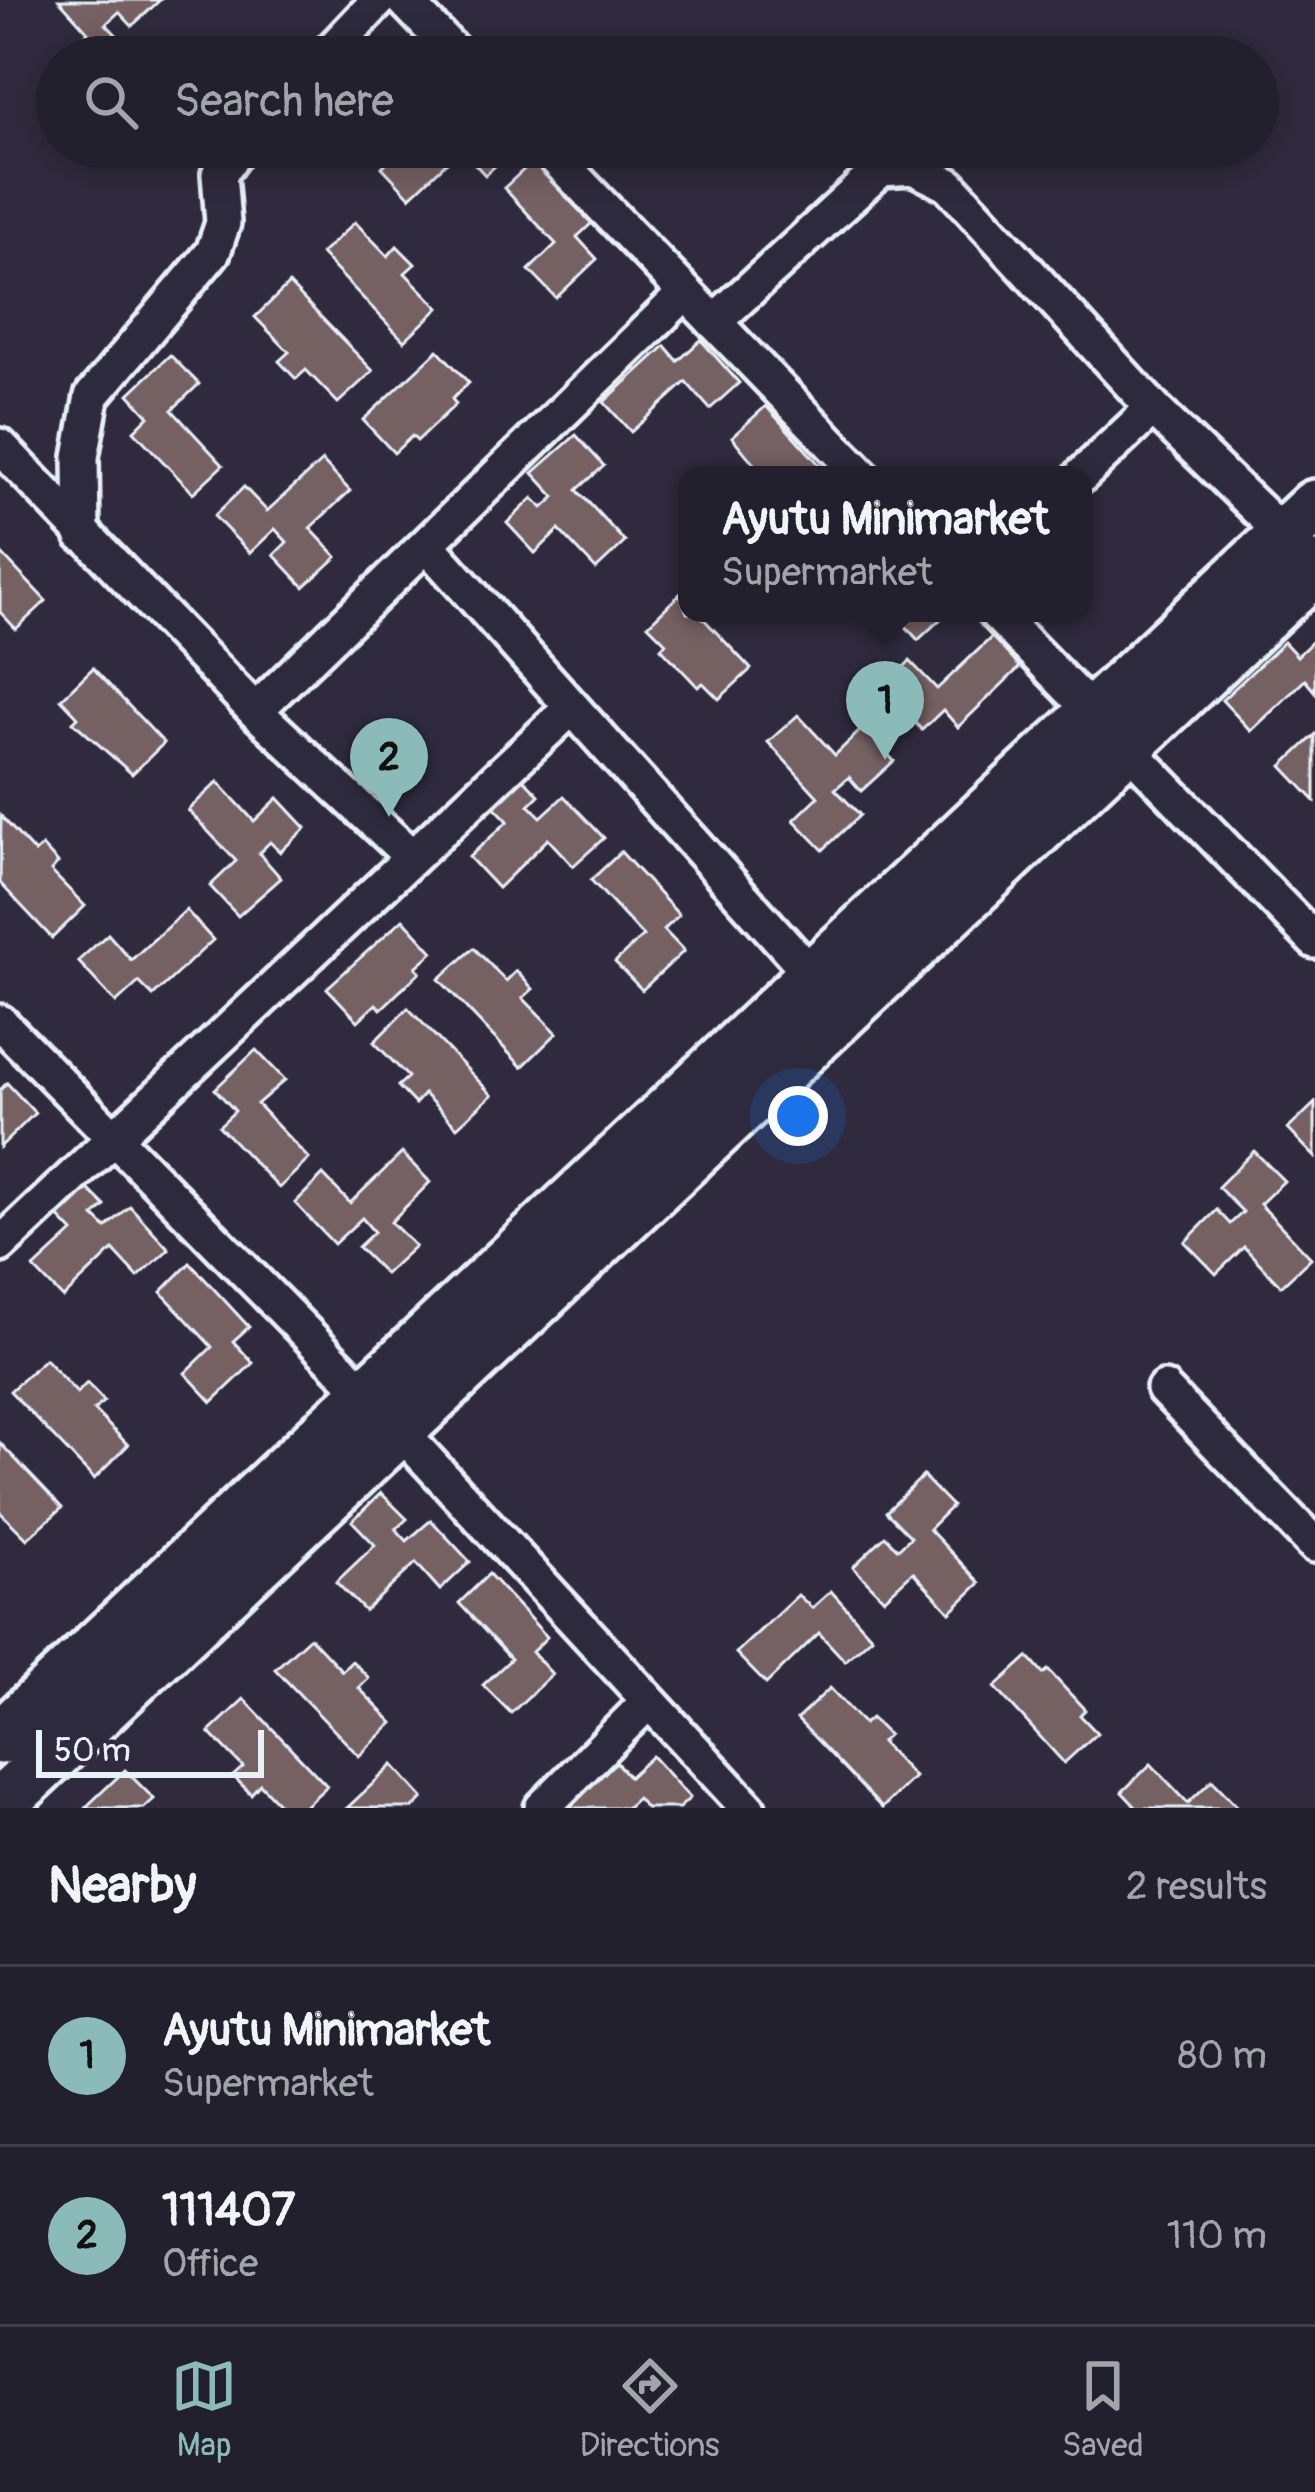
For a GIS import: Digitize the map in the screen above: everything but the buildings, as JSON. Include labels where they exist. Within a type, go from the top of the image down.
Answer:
[{"type":"main road","points":[[0,1805],[402,1431],[1305,536]]},
{"type":"main road","points":[[0,1738],[813,976],[1109,729]]},
{"type":"street","points":[[345,36],[380,0]]},
{"type":"street","points":[[404,0],[439,36]]},
{"type":"street","points":[[82,535],[81,457],[92,396],[214,252],[223,223],[219,174],[223,168]]},
{"type":"street","points":[[565,168],[853,466]]},
{"type":"street","points":[[714,322],[881,169],[897,168]]},
{"type":"street","points":[[915,168],[950,185],[1153,408],[1305,536]]},
{"type":"street","points":[[254,710],[685,292]]},
{"type":"street","points":[[1092,466],[1153,408]]},
{"type":"street","points":[[0,446],[254,710],[411,856]]},
{"type":"street","points":[[427,545],[813,976]]},
{"type":"street","points":[[1005,622],[1315,940]]},
{"type":"street","points":[[0,1245],[570,709]]},
{"type":"street","points":[[0,1022],[402,1431],[748,1808]]},
{"type":"street","points":[[1164,1389],[1315,1545]]},
{"type":"street","points":[[542,1808],[648,1702]]},
{"type":"place","name":"Ayutu Minimarket","points":[[885,760]]},
{"type":"place","name":"111407","points":[[389,817]]}]
